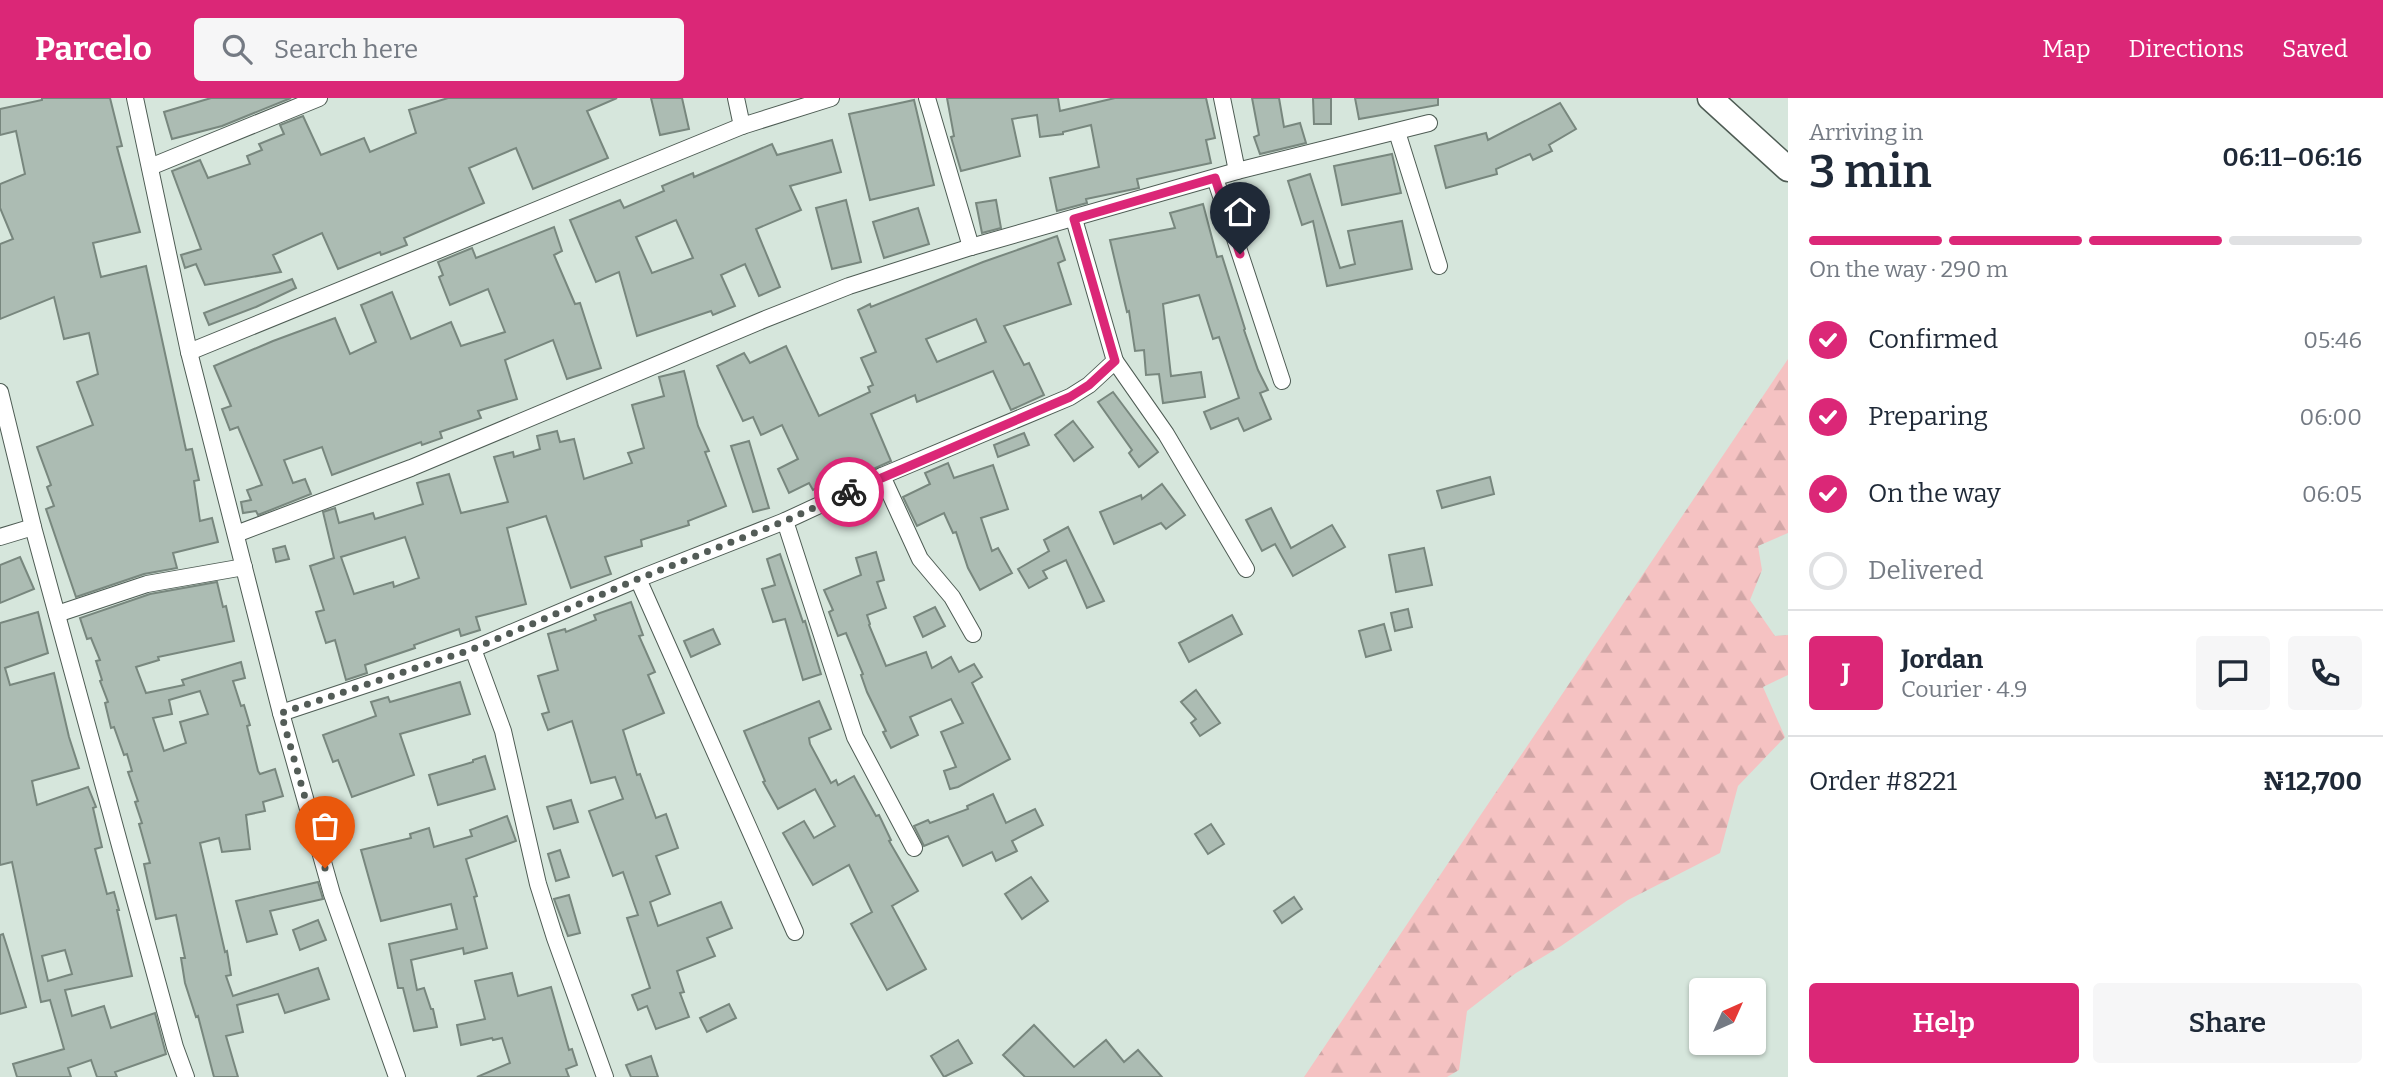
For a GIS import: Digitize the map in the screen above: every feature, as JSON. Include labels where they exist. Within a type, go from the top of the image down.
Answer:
[{"type":"main road","points":[[1710,98],[1788,169]]},
{"type":"main road","points":[[1726,98],[1788,153]]},
{"type":"street","points":[[135,98],[189,352],[281,713],[332,894],[397,1077]]},
{"type":"street","points":[[150,167],[319,98]]},
{"type":"street","points":[[736,98],[742,126]]},
{"type":"street","points":[[189,352],[742,126],[831,98]]},
{"type":"street","points":[[927,98],[971,247]]},
{"type":"street","points":[[1222,98],[1237,171]]},
{"type":"street","points":[[236,534],[411,468],[837,291],[971,247],[1237,171],[1429,124]]},
{"type":"street","points":[[1397,132],[1439,266]]},
{"type":"street","points":[[1215,178],[1282,381]]},
{"type":"street","points":[[1074,219],[1115,361],[1166,434],[1246,569]]},
{"type":"street","points":[[281,713],[473,649],[638,579],[785,521],[882,476],[1070,397],[1089,385],[1115,361]]},
{"type":"street","points":[[0,393],[33,527],[175,1046],[186,1077]]},
{"type":"street","points":[[882,476],[920,559],[952,597],[974,634]]},
{"type":"street","points":[[785,521],[855,737],[915,848]]},
{"type":"street","points":[[0,537],[33,527]]},
{"type":"street","points":[[57,614],[147,584],[244,567]]},
{"type":"street","points":[[638,579],[795,932]]},
{"type":"street","points":[[473,649],[503,731],[541,895],[605,1077]]},
{"type":"green space","points":[[1788,359],[1788,533],[1758,546],[1762,570],[1750,600],[1775,636],[1788,635],[1788,675],[1763,687],[1785,737],[1738,786],[1720,853],[1628,900],[1516,973],[1467,1011],[1459,1070],[1447,1077],[1304,1077]]},
{"type":"building","points":[[42,98],[110,98],[122,146],[117,147],[140,232],[93,243],[101,277],[146,266],[186,450],[192,449],[199,480],[194,481],[200,521],[212,518],[218,542],[173,553],[177,568],[144,574],[76,597],[46,509],[54,506],[47,487],[51,485],[37,447],[93,425],[77,382],[98,374],[89,333],[64,339],[54,297],[0,319],[0,244],[13,239],[0,208],[0,184],[25,174],[16,131],[0,135],[0,109]]},
{"type":"building","points":[[211,98],[291,98],[222,126],[172,139],[164,112]]},
{"type":"building","points":[[448,98],[617,98],[587,111],[608,158],[533,189],[516,148],[469,168],[484,203],[404,238],[407,245],[381,255],[380,252],[338,269],[322,233],[273,255],[281,272],[205,285],[196,264],[185,268],[181,255],[201,249],[172,171],[200,160],[208,178],[250,164],[247,156],[262,150],[259,144],[284,134],[280,125],[303,116],[321,155],[364,138],[370,152],[416,133],[409,110]]},
{"type":"building","points":[[651,98],[682,98],[689,129],[660,135]]},
{"type":"building","points":[[947,98],[1058,98],[1060,111],[1115,98],[1206,98],[1215,138],[1206,140],[1211,163],[1137,179],[1139,188],[1086,199],[1087,203],[1057,211],[1050,178],[1099,167],[1091,125],[1063,134],[1040,137],[1037,115],[1012,119],[1020,156],[961,171],[951,137],[954,136]]},
{"type":"building","points":[[1252,98],[1279,98],[1284,127],[1300,123],[1306,143],[1260,154],[1254,137],[1259,135]]},
{"type":"building","points":[[1313,98],[1331,98],[1331,124],[1314,124]]},
{"type":"building","points":[[1355,98],[1438,98],[1438,105],[1359,119]]},
{"type":"building","points":[[914,100],[934,185],[870,200],[849,114]]},
{"type":"building","points":[[1560,103],[1576,129],[1549,145],[1552,151],[1533,160],[1530,154],[1496,169],[1497,174],[1446,188],[1435,146],[1486,133],[1488,140]]},
{"type":"building","points":[[832,140],[841,172],[790,186],[801,210],[756,229],[780,287],[759,296],[745,264],[721,275],[735,306],[713,315],[711,311],[637,336],[619,272],[596,282],[570,220],[620,200],[624,208],[664,191],[662,186],[693,173],[694,177],[772,144],[777,155]],"holes":[[[676,220],[693,258],[652,273],[636,237]]]},
{"type":"building","points":[[1392,154],[1401,193],[1342,205],[1334,166]]},
{"type":"building","points":[[1310,174],[1340,268],[1355,264],[1348,231],[1402,221],[1412,269],[1327,286],[1313,221],[1302,225],[1288,181]]},
{"type":"building","points":[[846,200],[861,262],[832,269],[816,208]]},
{"type":"building","points":[[996,200],[1001,228],[982,233],[976,203]]},
{"type":"building","points":[[1203,204],[1217,257],[1222,256],[1244,330],[1268,390],[1260,393],[1271,419],[1244,431],[1238,418],[1211,429],[1204,412],[1239,398],[1219,337],[1213,339],[1199,295],[1163,304],[1171,376],[1201,372],[1205,397],[1163,403],[1159,374],[1146,375],[1144,350],[1135,351],[1129,311],[1127,312],[1110,240],[1175,228],[1170,213]]},
{"type":"building","points":[[918,208],[929,244],[884,258],[873,222]]},
{"type":"building","points":[[554,227],[562,251],[554,255],[575,304],[580,303],[601,368],[567,379],[553,340],[505,360],[517,399],[478,411],[481,418],[440,432],[442,438],[422,445],[421,442],[332,475],[322,447],[284,460],[293,483],[305,479],[311,494],[258,515],[256,511],[243,513],[241,502],[251,500],[247,490],[262,485],[238,427],[230,430],[222,409],[231,406],[214,366],[335,318],[350,354],[376,342],[361,305],[392,292],[411,339],[451,322],[461,346],[505,332],[488,289],[450,305],[439,277],[443,275],[438,262],[472,248],[476,258]]},
{"type":"building","points":[[1057,236],[1065,260],[1058,263],[1071,304],[1004,326],[1024,365],[1029,363],[1044,395],[1011,410],[993,371],[917,402],[915,395],[871,414],[891,461],[860,475],[857,469],[813,490],[809,483],[789,493],[778,469],[798,459],[782,425],[761,435],[753,417],[743,421],[717,366],[744,353],[750,363],[786,346],[819,416],[870,392],[868,387],[873,385],[861,358],[876,352],[858,310]],"holes":[[[976,319],[986,342],[937,362],[926,339]]]},
{"type":"building","points":[[292,279],[296,288],[209,325],[204,313]]},
{"type":"building","points":[[684,371],[698,426],[709,451],[705,452],[726,506],[688,521],[689,525],[641,540],[642,546],[605,557],[611,574],[571,588],[546,516],[507,528],[526,604],[476,617],[480,630],[461,636],[459,629],[414,645],[415,648],[365,665],[367,673],[346,680],[335,640],[326,643],[316,612],[324,610],[310,566],[334,558],[323,512],[335,508],[339,523],[373,513],[375,519],[423,504],[417,483],[449,474],[461,513],[508,502],[494,457],[513,452],[514,457],[540,449],[537,436],[557,431],[560,442],[574,439],[584,479],[632,463],[628,453],[644,448],[632,405],[664,396],[659,377]],"holes":[[[405,537],[419,578],[394,587],[393,582],[354,594],[341,557]]]},
{"type":"building","points":[[1113,392],[1158,452],[1139,467],[1129,453],[1132,450],[1098,402]]},
{"type":"building","points":[[1073,421],[1093,447],[1074,461],[1055,435]]},
{"type":"building","points":[[1024,433],[1029,445],[998,457],[994,445]]},
{"type":"building","points":[[749,441],[769,508],[753,512],[731,446]]},
{"type":"building","points":[[948,463],[954,478],[993,465],[1008,509],[981,518],[992,551],[998,548],[1012,573],[980,590],[968,568],[956,532],[953,533],[944,513],[917,526],[903,497],[930,484],[925,473]]},
{"type":"building","points":[[1490,477],[1494,494],[1442,508],[1437,491]]},
{"type":"building","points":[[1162,484],[1185,515],[1166,529],[1161,523],[1114,544],[1100,512],[1141,495],[1142,499]]},
{"type":"building","points":[[1271,508],[1291,548],[1332,525],[1345,547],[1293,576],[1275,544],[1262,551],[1246,520]]},
{"type":"building","points":[[1068,527],[1104,601],[1087,608],[1066,560],[1043,571],[1047,578],[1029,588],[1018,569],[1049,551],[1044,540]]},
{"type":"building","points":[[285,546],[289,559],[276,562],[273,549]]},
{"type":"building","points":[[1424,548],[1432,585],[1396,592],[1389,555]]},
{"type":"building","points":[[876,552],[884,580],[877,582],[886,608],[867,615],[886,666],[926,652],[932,668],[951,657],[959,672],[974,664],[982,677],[972,683],[1010,759],[958,787],[950,789],[944,771],[956,767],[941,732],[963,723],[951,699],[910,717],[918,735],[891,748],[846,633],[838,636],[829,612],[833,610],[824,590],[861,575],[856,558]]},
{"type":"building","points":[[780,554],[821,674],[803,680],[785,619],[773,622],[762,589],[775,585],[767,559]]},
{"type":"building","points":[[20,557],[34,589],[0,603],[0,565]]},
{"type":"building","points":[[217,582],[234,641],[158,657],[159,660],[136,667],[146,693],[184,685],[182,680],[241,662],[245,678],[233,681],[250,725],[247,726],[258,771],[260,774],[275,769],[283,796],[263,802],[265,811],[246,815],[250,849],[222,852],[219,838],[200,843],[225,952],[227,951],[231,975],[226,976],[233,996],[318,968],[329,999],[285,1013],[278,994],[237,1005],[243,1032],[226,1036],[238,1077],[214,1077],[198,1016],[196,1017],[185,983],[181,958],[185,958],[176,915],[156,919],[144,864],[150,863],[139,824],[142,823],[135,802],[138,801],[128,772],[132,771],[114,727],[111,728],[105,703],[108,702],[96,661],[100,660],[91,638],[87,639],[80,618],[150,594]],"holes":[[[200,691],[208,714],[180,722],[186,743],[164,751],[153,718],[172,714],[169,700]]]},
{"type":"building","points":[[631,602],[643,635],[639,636],[655,672],[648,675],[664,713],[623,730],[637,775],[640,774],[656,818],[666,814],[678,848],[656,856],[670,894],[650,902],[658,926],[721,902],[732,928],[707,938],[715,956],[677,971],[684,992],[680,993],[689,1017],[656,1029],[647,1006],[638,1010],[632,995],[650,988],[627,918],[638,915],[623,872],[613,876],[589,811],[623,799],[615,777],[591,783],[572,721],[548,730],[542,714],[549,712],[538,676],[558,670],[548,634],[565,629],[566,632],[596,620],[594,615]]},
{"type":"building","points":[[935,607],[945,626],[923,637],[914,617]]},
{"type":"building","points":[[1408,609],[1412,627],[1395,631],[1391,613]]},
{"type":"building","points":[[38,612],[48,653],[5,668],[10,685],[54,673],[79,768],[32,781],[37,805],[88,787],[96,807],[93,808],[102,847],[95,849],[107,894],[114,892],[132,976],[65,990],[72,1016],[104,1006],[111,1028],[155,1013],[166,1054],[115,1072],[117,1077],[97,1077],[91,1060],[68,1068],[71,1077],[17,1077],[13,1064],[64,1049],[50,1000],[41,1002],[12,862],[0,865],[0,623]],"holes":[[[65,950],[72,974],[48,981],[42,956]]]},
{"type":"building","points":[[1232,615],[1242,634],[1189,662],[1179,643]]},
{"type":"building","points":[[1384,624],[1391,650],[1366,657],[1359,631]]},
{"type":"building","points":[[713,629],[720,644],[691,657],[684,641]]},
{"type":"building","points":[[460,682],[470,714],[400,734],[414,775],[352,797],[338,760],[333,762],[323,735],[376,716],[371,702],[388,697],[390,702]]},
{"type":"building","points":[[1196,690],[1220,723],[1200,736],[1191,723],[1196,719],[1181,702]]},
{"type":"building","points":[[819,701],[831,729],[809,738],[810,744],[831,783],[836,780],[838,785],[854,776],[876,816],[879,815],[891,840],[889,841],[918,891],[892,906],[926,969],[887,990],[851,924],[872,912],[849,865],[813,885],[783,833],[804,821],[814,838],[835,826],[815,789],[778,809],[763,782],[765,781],[744,731]]},
{"type":"building","points":[[485,756],[495,789],[438,805],[429,775]]},
{"type":"building","points":[[993,794],[1006,823],[1035,809],[1043,825],[1012,841],[1017,851],[996,861],[992,852],[963,866],[948,836],[924,846],[914,826],[968,809],[967,806]]},
{"type":"building","points":[[571,800],[578,822],[554,829],[547,807]]},
{"type":"building","points":[[507,816],[516,841],[466,859],[477,896],[474,897],[487,948],[464,954],[463,948],[411,960],[417,990],[424,988],[437,1027],[414,1031],[403,988],[398,988],[389,944],[457,929],[451,904],[381,921],[361,850],[411,838],[410,834],[429,828],[434,847],[472,836],[470,830]]},
{"type":"building","points":[[1211,824],[1224,844],[1208,854],[1195,834]]},
{"type":"building","points":[[560,850],[569,877],[556,881],[548,854]]},
{"type":"building","points":[[1031,877],[1048,901],[1022,919],[1005,894]]},
{"type":"building","points":[[318,882],[323,899],[270,911],[277,934],[247,942],[236,901]]},
{"type":"building","points":[[569,895],[580,933],[568,936],[554,899]]},
{"type":"building","points":[[1294,897],[1302,909],[1282,923],[1274,911]]},
{"type":"building","points":[[318,920],[326,940],[300,950],[293,930]]},
{"type":"building","points":[[3,934],[26,1007],[0,1014],[0,935]]},
{"type":"building","points":[[512,973],[518,996],[551,987],[569,1050],[572,1049],[577,1065],[566,1069],[569,1077],[477,1077],[510,1063],[502,1038],[461,1045],[457,1025],[485,1019],[475,981]]},
{"type":"building","points":[[729,1004],[736,1018],[707,1032],[700,1018]]},
{"type":"building","points":[[1034,1025],[1074,1067],[1106,1040],[1124,1062],[1138,1050],[1162,1077],[1025,1077],[1003,1055]]},
{"type":"building","points":[[958,1040],[972,1063],[944,1077],[931,1056]]},
{"type":"building","points":[[651,1056],[658,1077],[631,1077],[626,1065]]},
{"type":"way so far","points":[[325,868],[281,713],[473,649],[638,579],[785,521],[849,492]]},
{"type":"route","points":[[849,492],[1070,397],[1089,385],[1115,361],[1074,219],[1215,178],[1240,254]]}]
